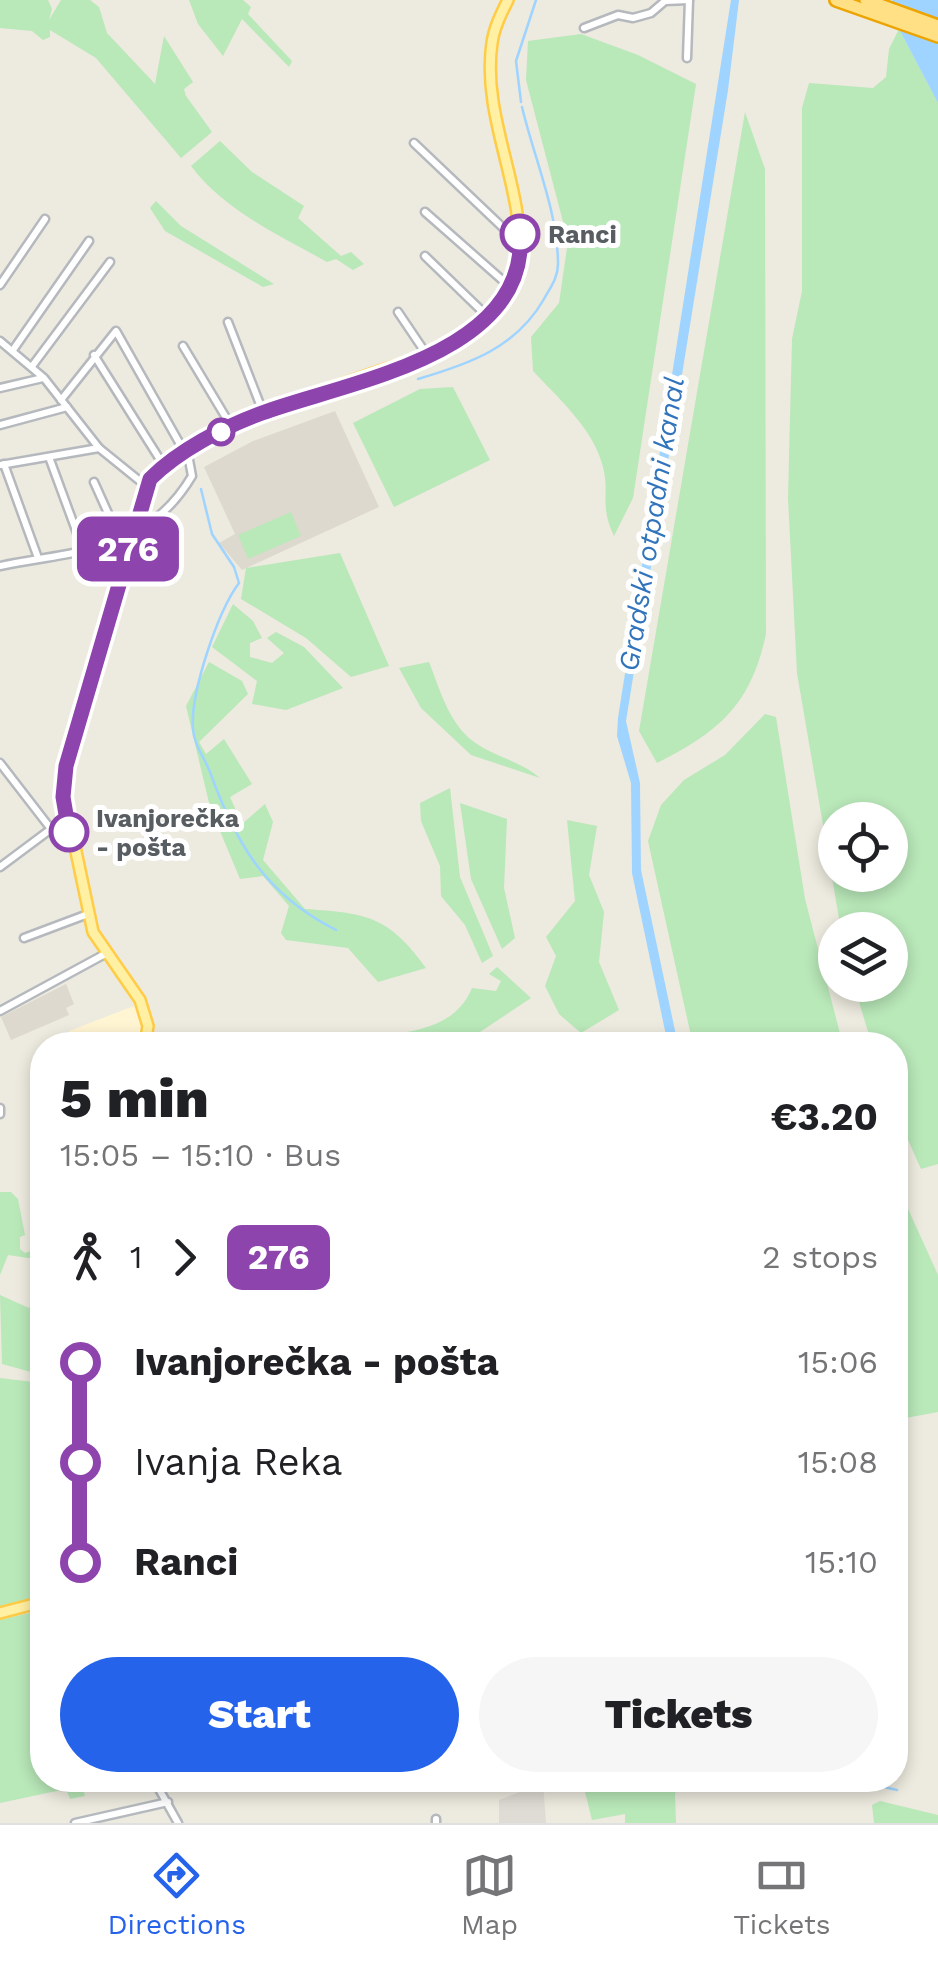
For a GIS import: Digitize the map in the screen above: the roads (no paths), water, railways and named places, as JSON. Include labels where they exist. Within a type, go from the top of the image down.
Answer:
[{"type":"highway","points":[[836,0],[938,36]]},
{"type":"highway","points":[[866,0],[938,26]]},
{"type":"main road","points":[[147,1032],[145,1010],[105,954],[88,914],[63,797],[66,766],[126,539],[146,486],[164,466],[231,426],[263,412],[427,355],[468,336],[488,317],[509,286],[520,243],[491,64],[496,28],[508,0]]},
{"type":"main road","points":[[0,1614],[30,1605]]},
{"type":"street","points":[[584,28],[618,16],[633,18],[651,13],[666,1],[689,0],[687,58]]},
{"type":"street","points":[[414,143],[520,243]]},
{"type":"street","points":[[425,212],[509,286]]},
{"type":"street","points":[[0,286],[46,218]]},
{"type":"street","points":[[13,350],[90,241]]},
{"type":"street","points":[[424,256],[488,317]]},
{"type":"street","points":[[33,366],[110,262]]},
{"type":"street","points":[[398,312],[427,355]]},
{"type":"street","points":[[228,322],[263,412]]},
{"type":"street","points":[[0,425],[64,404],[94,355],[116,331],[193,471],[174,503],[126,539],[84,552],[0,566]]},
{"type":"street","points":[[0,342],[33,366],[99,448],[146,486]]},
{"type":"street","points":[[184,346],[231,426]]},
{"type":"street","points":[[94,355],[164,466]]},
{"type":"street","points":[[0,388],[44,378]]},
{"type":"street","points":[[38,558],[2,465],[99,448]]},
{"type":"street","points":[[49,456],[84,552]]},
{"type":"street","points":[[94,482],[126,539]]},
{"type":"street","points":[[2,768],[51,829]]},
{"type":"street","points":[[0,867],[51,829],[68,827]]},
{"type":"street","points":[[24,938],[88,914]]},
{"type":"street","points":[[0,1011],[105,954]]},
{"type":"street","points":[[162,1792],[178,1823]]},
{"type":"street","points":[[76,1823],[168,1802]]},
{"type":"water","name":"Gradski otpadni kanal","points":[[731,0],[739,0],[728,90],[626,721],[640,783],[641,870],[675,1032],[665,1032],[632,873],[631,783],[617,736]]},
{"type":"water","points":[[892,0],[938,0],[938,103],[899,29]]},
{"type":"waterway","points":[[521,102],[516,61],[536,0]]},
{"type":"waterway","points":[[418,379],[473,360],[505,342],[533,316],[555,278],[558,264],[554,225],[522,107]]},
{"type":"waterway","points":[[201,489],[212,534],[234,567],[239,583],[223,613],[201,674],[193,714],[195,740],[231,822],[256,865],[290,900],[336,930]]},
{"type":"place","name":"Ranci","points":[[520,234]]},
{"type":"place","name":"Ivanjorečka - pošta","points":[[69,832]]}]
